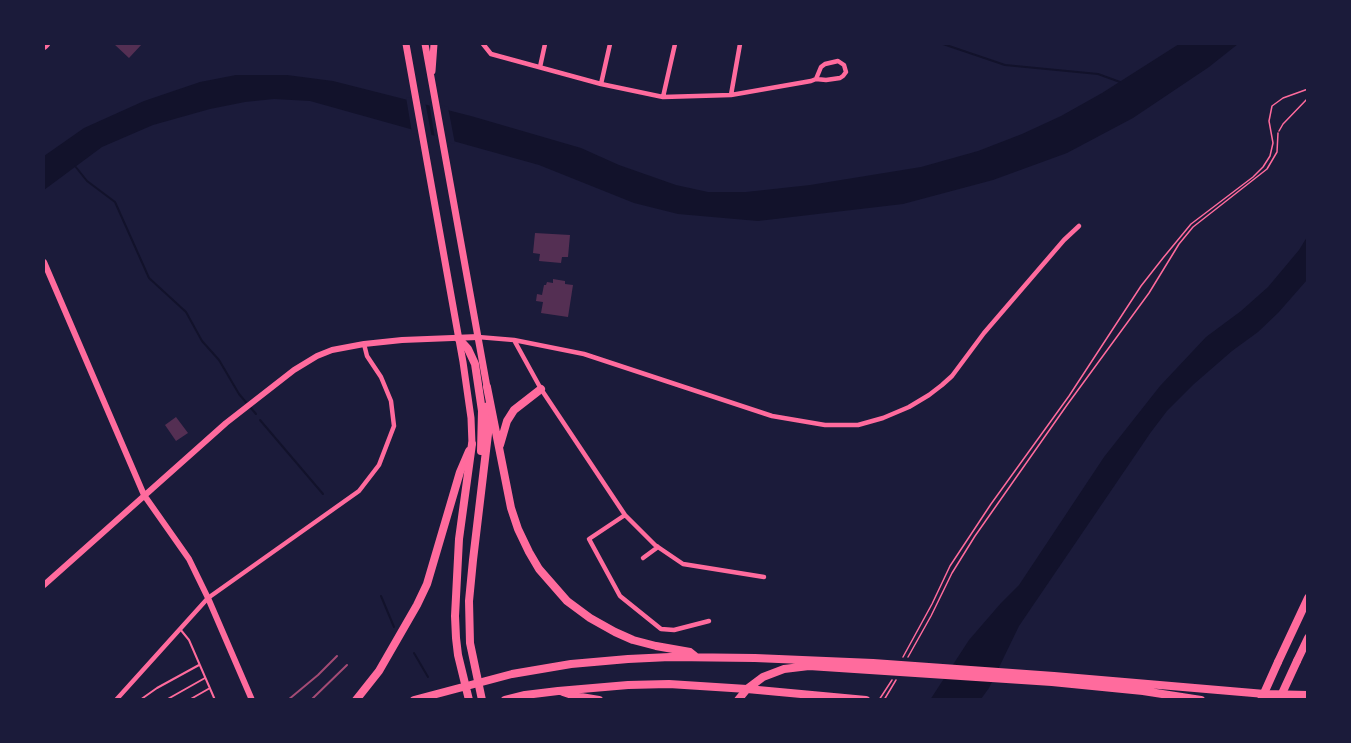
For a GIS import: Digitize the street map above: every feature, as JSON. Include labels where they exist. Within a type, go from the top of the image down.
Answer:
[{"type":"highway","points":[[488,387],[511,508],[518,529],[539,569],[567,601],[590,618],[615,632],[633,640],[690,652],[698,657]]},
{"type":"highway","points":[[500,449],[507,421],[514,410],[541,389]]},
{"type":"highway","points":[[469,699],[456,638],[456,579],[472,444]]},
{"type":"highway","points":[[1278,662],[1308,598]]},
{"type":"highway","points":[[1297,661],[1308,638]]},
{"type":"highway","points":[[414,699],[512,674],[571,664],[628,659],[698,657],[870,666],[1263,697],[1308,695]]},
{"type":"highway","points":[[738,699],[763,676],[798,666],[870,666]]},
{"type":"highway","points":[[1053,679],[1201,699]]},
{"type":"highway","points":[[1263,697],[1308,688]]},
{"type":"highway","points":[[747,689],[866,699]]},
{"type":"main road","points":[[356,699],[379,671],[427,584],[460,472],[472,444],[467,387],[406,44]]},
{"type":"main road","points":[[425,44],[488,387],[488,434],[470,601],[471,653],[482,699]]},
{"type":"main road","points":[[431,79],[434,44]]},
{"type":"main road","points":[[458,338],[468,349],[475,363],[482,418],[482,486]]},
{"type":"main road","points":[[1279,699],[1297,661]]},
{"type":"main road","points":[[1263,697],[1278,662]]},
{"type":"main road","points":[[505,699],[558,691],[638,685],[669,684],[747,689]]},
{"type":"main road","points":[[558,691],[599,699]]},
{"type":"street","points":[[483,44],[491,54],[601,84],[663,97],[731,95],[816,79],[826,80],[843,76],[846,72],[844,65],[838,61],[827,63],[821,67],[816,79]]},
{"type":"street","points":[[540,67],[545,44]]},
{"type":"street","points":[[601,84],[610,44]]},
{"type":"street","points":[[663,97],[675,44]]},
{"type":"street","points":[[731,95],[740,44]]},
{"type":"street","points":[[44,585],[226,423],[294,370],[332,350],[402,340],[478,337],[514,340],[584,354],[772,416],[825,425],[858,425],[909,407],[930,395],[952,376],[984,333],[1064,240],[1079,226]]},
{"type":"street","points":[[44,262],[144,495],[189,559],[252,699]]},
{"type":"street","points":[[514,340],[541,389],[625,515],[658,548],[682,564],[764,577]]},
{"type":"street","points":[[116,699],[208,598],[359,491],[380,465],[394,426],[391,401],[381,377],[367,356],[364,344]]},
{"type":"street","points":[[625,515],[589,539],[621,596],[661,629],[674,630],[708,621]]},
{"type":"street","points":[[643,558],[658,548]]},
{"type":"lane","points":[[180,629],[189,640],[214,699]]},
{"type":"lane","points":[[140,699],[200,665]]},
{"type":"lane","points":[[165,699],[205,678]]},
{"type":"lane","points":[[189,699],[210,688]]},
{"type":"path","points":[[903,656],[950,566],[1069,396],[1141,286],[1191,224],[1263,168],[1270,156],[1273,143],[1269,121],[1272,106],[1282,98],[1308,89]]},
{"type":"path","points":[[908,658],[952,573],[975,536],[1149,293],[1179,244],[1193,227],[1267,169],[1277,152],[1278,133],[1283,124],[1308,98]]},
{"type":"path","points":[[879,699],[894,676]]},
{"type":"path","points":[[884,699],[897,679]]},
{"type":"shaded area","points":[[1179,44],[1238,44],[1209,67],[1133,118],[1067,153],[993,180],[903,204],[758,221],[678,214],[634,203],[539,165],[310,101],[274,99],[210,109],[153,125],[102,147],[44,190],[44,156],[84,128],[144,101],[200,82],[236,75],[287,75],[333,81],[471,116],[581,148],[619,165],[676,185],[708,192],[746,192],[810,185],[921,167],[978,151],[1061,116]]},
{"type":"shaded area","points":[[1307,237],[1307,280],[1258,332],[1232,351],[1167,411],[1019,626],[989,688],[981,699],[930,700],[969,640],[1019,585],[1104,457],[1160,386],[1206,337],[1268,287]]},
{"type":"pier","points":[[406,97],[425,101],[432,138],[412,133]]},
{"type":"pier","points":[[429,102],[448,107],[455,144],[435,139]]},
{"type":"building","points":[[114,44],[142,44],[129,58]]},
{"type":"building","points":[[535,233],[570,235],[568,257],[562,257],[561,263],[539,261],[540,254],[533,253]]},
{"type":"building","points":[[553,279],[573,285],[568,317],[541,313],[543,302],[536,301],[537,294],[542,295],[544,285],[547,282],[553,283]]},
{"type":"building","points":[[176,417],[188,433],[176,441],[165,425]]},
{"type":"waterway","points":[[943,44],[1005,65],[1098,74],[1120,82]]},
{"type":"waterway","points":[[75,166],[87,181],[115,202],[149,278],[186,312],[202,341],[219,360],[239,394],[256,414]]},
{"type":"waterway","points":[[260,420],[323,494]]},
{"type":"waterway","points":[[381,596],[394,627]]},
{"type":"waterway","points":[[414,653],[428,677]]},
{"type":"railway","points":[[288,700],[337,656]]},
{"type":"railway","points":[[311,700],[347,665]]}]
